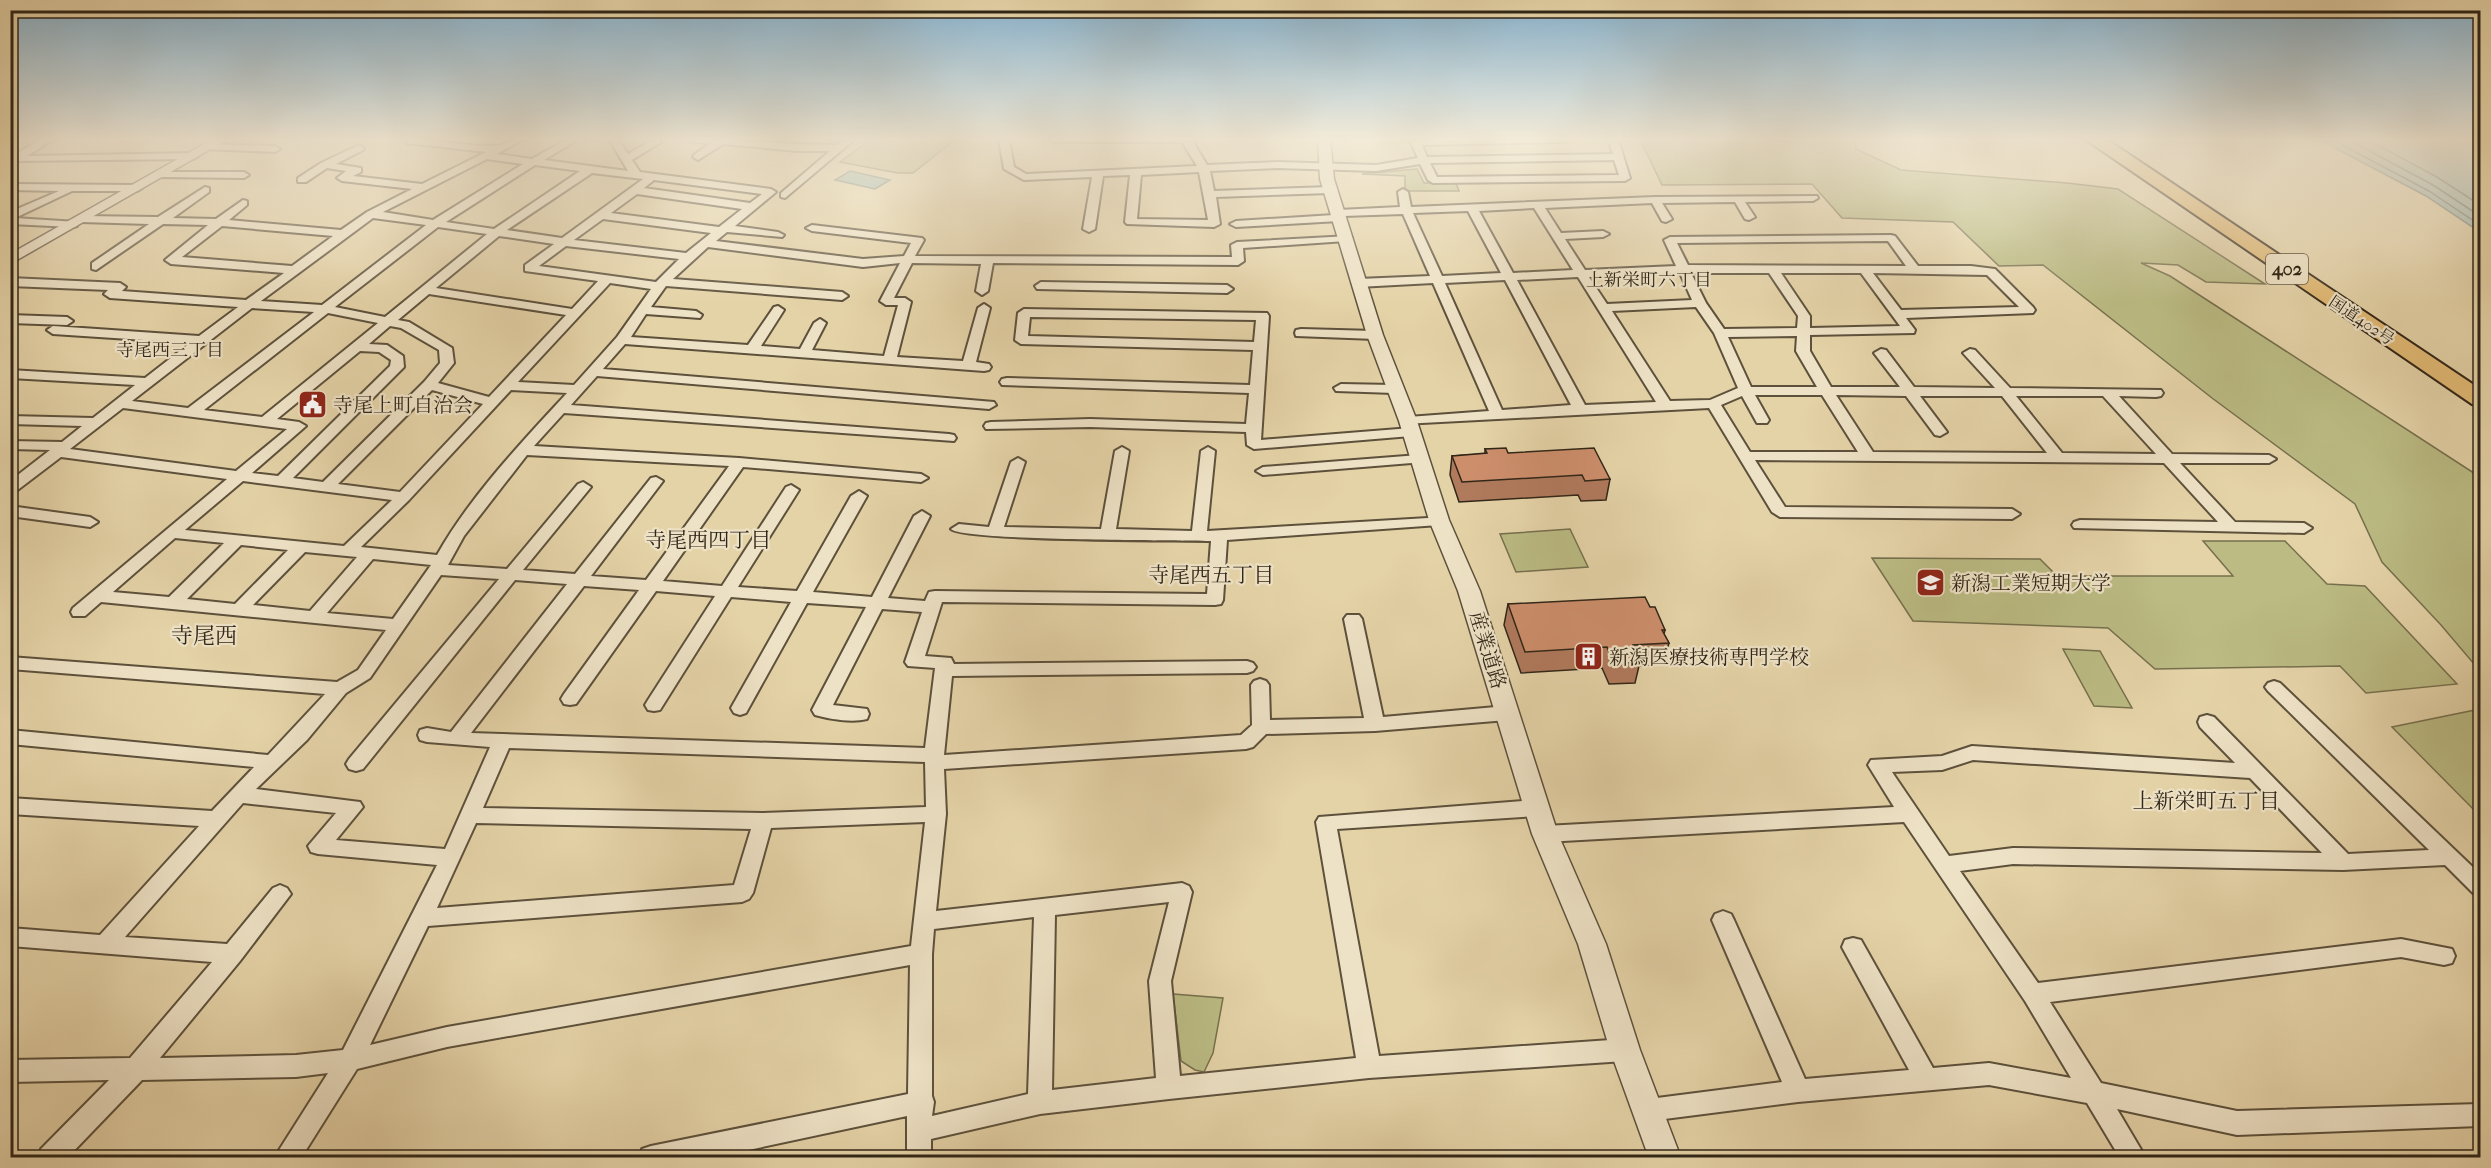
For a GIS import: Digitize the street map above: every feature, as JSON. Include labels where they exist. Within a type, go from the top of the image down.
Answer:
[{"type":"highway","name":"国道402号","points":[[2175,194],[2481,399]]},
{"type":"street","points":[[10,218],[61,194]]},
{"type":"street","points":[[10,260],[127,194]]},
{"type":"street","points":[[96,266],[200,194]]},
{"type":"street","points":[[10,489],[343,234],[371,214],[410,194]]},
{"type":"street","points":[[191,413],[436,223],[483,194]]},
{"type":"street","points":[[265,422],[497,232],[554,194]]},
{"type":"street","points":[[629,194],[529,268],[661,284],[842,296]]},
{"type":"street","points":[[658,194],[752,207]]},
{"type":"street","points":[[104,945],[238,795],[300,735],[340,689],[364,674],[439,565],[457,534],[523,450],[622,340],[661,284],[688,257],[769,194]]},
{"type":"street","points":[[1089,229],[1095,194]]},
{"type":"street","points":[[1134,194],[1131,222],[1214,224],[1209,194],[1224,194]]},
{"type":"street","name":"産業道路","points":[[1331,194],[1358,283],[1409,426],[1439,520],[1469,591],[1545,834],[1592,944],[1625,1050],[1665,1158]]},
{"type":"street","points":[[1403,194],[1406,209],[1497,414]]},
{"type":"street","points":[[1738,198],[1749,217]]},
{"type":"street","points":[[1041,286],[1168,273],[1238,261],[1236,244],[1406,209],[1654,200],[1813,198]]},
{"type":"street","points":[[1654,200],[1665,219]]},
{"type":"street","points":[[243,203],[171,260],[295,270]]},
{"type":"street","points":[[1537,204],[1560,236],[1665,405]]},
{"type":"street","points":[[1471,206],[1580,409]]},
{"type":"street","points":[[371,214],[564,242],[688,257]]},
{"type":"street","points":[[600,215],[778,235]]},
{"type":"street","points":[[10,218],[220,222],[343,234]]},
{"type":"street","points":[[1236,224],[1341,223]]},
{"type":"street","points":[[812,228],[918,240],[886,301],[905,302],[889,360]]},
{"type":"street","points":[[1560,236],[1604,234]]},
{"type":"street","points":[[1762,420],[1746,391],[1720,333],[1700,303],[1670,240],[1891,238],[1914,269]]},
{"type":"street","points":[[705,243],[863,263],[886,260],[1036,258],[1168,273],[1227,289]]},
{"type":"street","points":[[982,291],[988,260]]},
{"type":"street","points":[[1358,283],[1685,269],[1914,269],[1991,272],[2029,310],[1899,314]]},
{"type":"street","points":[[1720,333],[1909,330],[1864,269]]},
{"type":"street","points":[[1773,270],[1804,316],[1803,351],[1869,458]]},
{"type":"street","points":[[348,551],[404,497],[607,279]]},
{"type":"street","points":[[10,282],[120,287],[110,294],[327,309],[405,325],[445,348],[447,363],[429,386],[328,486]]},
{"type":"street","points":[[426,290],[576,313]]},
{"type":"street","points":[[1603,308],[1700,303]]},
{"type":"street","points":[[968,366],[984,308]]},
{"type":"street","points":[[641,310],[696,315]]},
{"type":"street","points":[[751,351],[778,310]]},
{"type":"street","points":[[1261,346],[1021,340],[1024,313],[1263,316],[1261,346],[1253,428],[1254,445],[1497,414],[1713,404],[1734,393],[1746,391],[2156,393]]},
{"type":"street","points":[[10,320],[66,321]]},
{"type":"street","points":[[804,354],[820,323]]},
{"type":"street","points":[[53,330],[202,340]]},
{"type":"street","points":[[1301,333],[1375,334]]},
{"type":"street","points":[[622,340],[984,367]]},
{"type":"street","points":[[282,481],[398,367],[398,359],[382,348],[357,347]]},
{"type":"street","points":[[1881,353],[1940,432]]},
{"type":"street","points":[[1970,353],[2007,393],[2059,459]]},
{"type":"street","points":[[593,372],[989,405]]},
{"type":"street","points":[[10,374],[147,382]]},
{"type":"street","points":[[1007,382],[1256,389]]},
{"type":"street","points":[[429,386],[492,402]]},
{"type":"street","points":[[508,386],[578,389]]},
{"type":"street","points":[[1341,388],[1394,389]]},
{"type":"street","points":[[2107,392],[2231,526]]},
{"type":"street","points":[[79,612],[299,426],[121,404]]},
{"type":"street","points":[[1713,404],[1780,512],[2012,514]]},
{"type":"street","points":[[560,408],[949,438]]},
{"type":"street","points":[[10,420],[96,422]]},
{"type":"street","points":[[991,426],[1090,423],[1253,428]]},
{"type":"street","points":[[10,445],[61,449],[240,476],[404,497]]},
{"type":"street","points":[[523,450],[739,462],[921,478]]},
{"type":"street","points":[[1108,533],[1122,451]]},
{"type":"street","points":[[1199,535],[1208,451]]},
{"type":"street","points":[[1745,456],[2269,459]]},
{"type":"street","points":[[1263,471],[1419,459]]},
{"type":"street","points":[[570,699],[739,462]]},
{"type":"street","points":[[995,532],[1017,462]]},
{"type":"street","points":[[456,739],[656,481]]},
{"type":"street","points":[[356,764],[583,487]]},
{"type":"street","points":[[654,705],[791,490]]},
{"type":"street","points":[[740,708],[859,496]]},
{"type":"street","points":[[10,511],[90,522]]},
{"type":"street","points":[[860,714],[821,710],[922,516]]},
{"type":"street","points":[[959,529],[995,532],[1219,536],[1439,520]]},
{"type":"street","points":[[2080,525],[2304,528]]},
{"type":"street","points":[[171,533],[369,553],[439,565],[578,581],[932,607]]},
{"type":"street","points":[[919,1158],[921,954],[936,814],[934,759],[945,662],[914,663],[935,596],[1215,600],[1219,536]]},
{"type":"street","points":[[173,603],[237,540]]},
{"type":"street","points":[[240,609],[302,546]]},
{"type":"street","points":[[314,617],[369,553]]},
{"type":"street","points":[[99,596],[398,625]]},
{"type":"street","points":[[1353,619],[1375,724]]},
{"type":"street","points":[[10,663],[340,689]]},
{"type":"street","points":[[944,670],[1248,667]]},
{"type":"street","points":[[1260,685],[1261,727]]},
{"type":"street","points":[[2274,687],[2481,886]]},
{"type":"street","points":[[427,735],[456,739],[934,759],[1246,742],[1261,727],[1375,724],[1507,713]]},
{"type":"street","points":[[2207,722],[2343,862]]},
{"type":"street","points":[[10,738],[272,762]]},
{"type":"street","points":[[286,1158],[350,1060],[451,858],[503,740]]},
{"type":"street","points":[[2134,1158],[2033,994],[1878,765],[1942,763],[1972,753],[2254,771]]},
{"type":"street","points":[[238,795],[353,807],[318,846],[451,858]]},
{"type":"street","points":[[10,806],[217,819]]},
{"type":"street","points":[[1369,1067],[1326,822],[1537,808]]},
{"type":"street","points":[[469,815],[763,822],[936,814]]},
{"type":"street","points":[[1545,834],[1909,814]]},
{"type":"street","points":[[421,918],[742,893],[763,822]]},
{"type":"street","points":[[1946,865],[2013,856],[2343,862],[2450,857]]},
{"type":"street","points":[[925,921],[1182,892],[1160,981],[1169,1088]]},
{"type":"street","points":[[50,1158],[136,1069],[280,894]]},
{"type":"street","points":[[1040,1103],[1044,908]]},
{"type":"street","points":[[1723,920],[1798,1091]]},
{"type":"street","points":[[10,937],[232,954]]},
{"type":"street","points":[[1853,947],[1926,1079]]},
{"type":"street","points":[[2033,994],[2401,948],[2444,956]]},
{"type":"street","points":[[10,1071],[296,1065],[350,1060],[447,1037],[921,954]]},
{"type":"street","points":[[921,1130],[1040,1103],[1169,1088],[1369,1067],[1625,1050]]},
{"type":"street","points":[[1648,1110],[1798,1091],[1989,1074],[2095,1093],[2237,1123],[2481,1115]]},
{"type":"street","points":[[651,1158],[921,1102]]},
{"type":"green space","points":[[1820,194],[2125,194],[2265,284],[2206,282],[2178,265],[2141,263],[2170,276],[2480,477],[2480,671],[2382,562],[2355,504],[2212,398],[2043,265],[1999,266],[1953,222],[1842,218]]},
{"type":"green space","points":[[1570,529],[1588,567],[1516,572],[1500,534]]},
{"type":"green space","points":[[2203,541],[2285,541],[2327,584],[2365,586],[2457,684],[2366,693],[2340,666],[2155,669],[2108,628],[1913,621],[1872,558],[2040,559],[2057,576],[2233,576]]},
{"type":"green space","points":[[2063,649],[2100,651],[2132,708],[2094,706]]},
{"type":"green space","points":[[2480,709],[2480,816],[2392,727]]},
{"type":"green space","points":[[1173,994],[1223,998],[1213,1053],[1204,1072],[1195,1070],[1181,1061]]},
{"type":"water","points":[[2421,194],[2480,194],[2480,232]]},
{"type":"building","points":[[1506,448],[1508,453],[1594,448],[1610,479],[1585,481],[1582,475],[1462,482],[1452,456],[1487,453],[1485,449]]},
{"type":"building","points":[[1645,597],[1650,607],[1655,607],[1665,630],[1662,630],[1669,643],[1633,645],[1640,662],[1614,663],[1607,647],[1525,652],[1508,604]]},
{"type":"place","name":"寺尾上町自治会","points":[[312,405]]},
{"type":"place","name":"新潟工業短期大学","points":[[1930,583]]},
{"type":"place","name":"新潟医療技術専門学校","points":[[1588,657]]},
{"type":"district","name":"上新栄町六丁目","points":[[1649,280]]},
{"type":"district","name":"寺尾西三丁目","points":[[170,350]]},
{"type":"district","name":"寺尾西四丁目","points":[[708,540]]},
{"type":"district","name":"寺尾西五丁目","points":[[1211,575]]},
{"type":"district","name":"寺尾西","points":[[204,635]]},
{"type":"district","name":"上新栄町五丁目","points":[[2206,801]]}]
